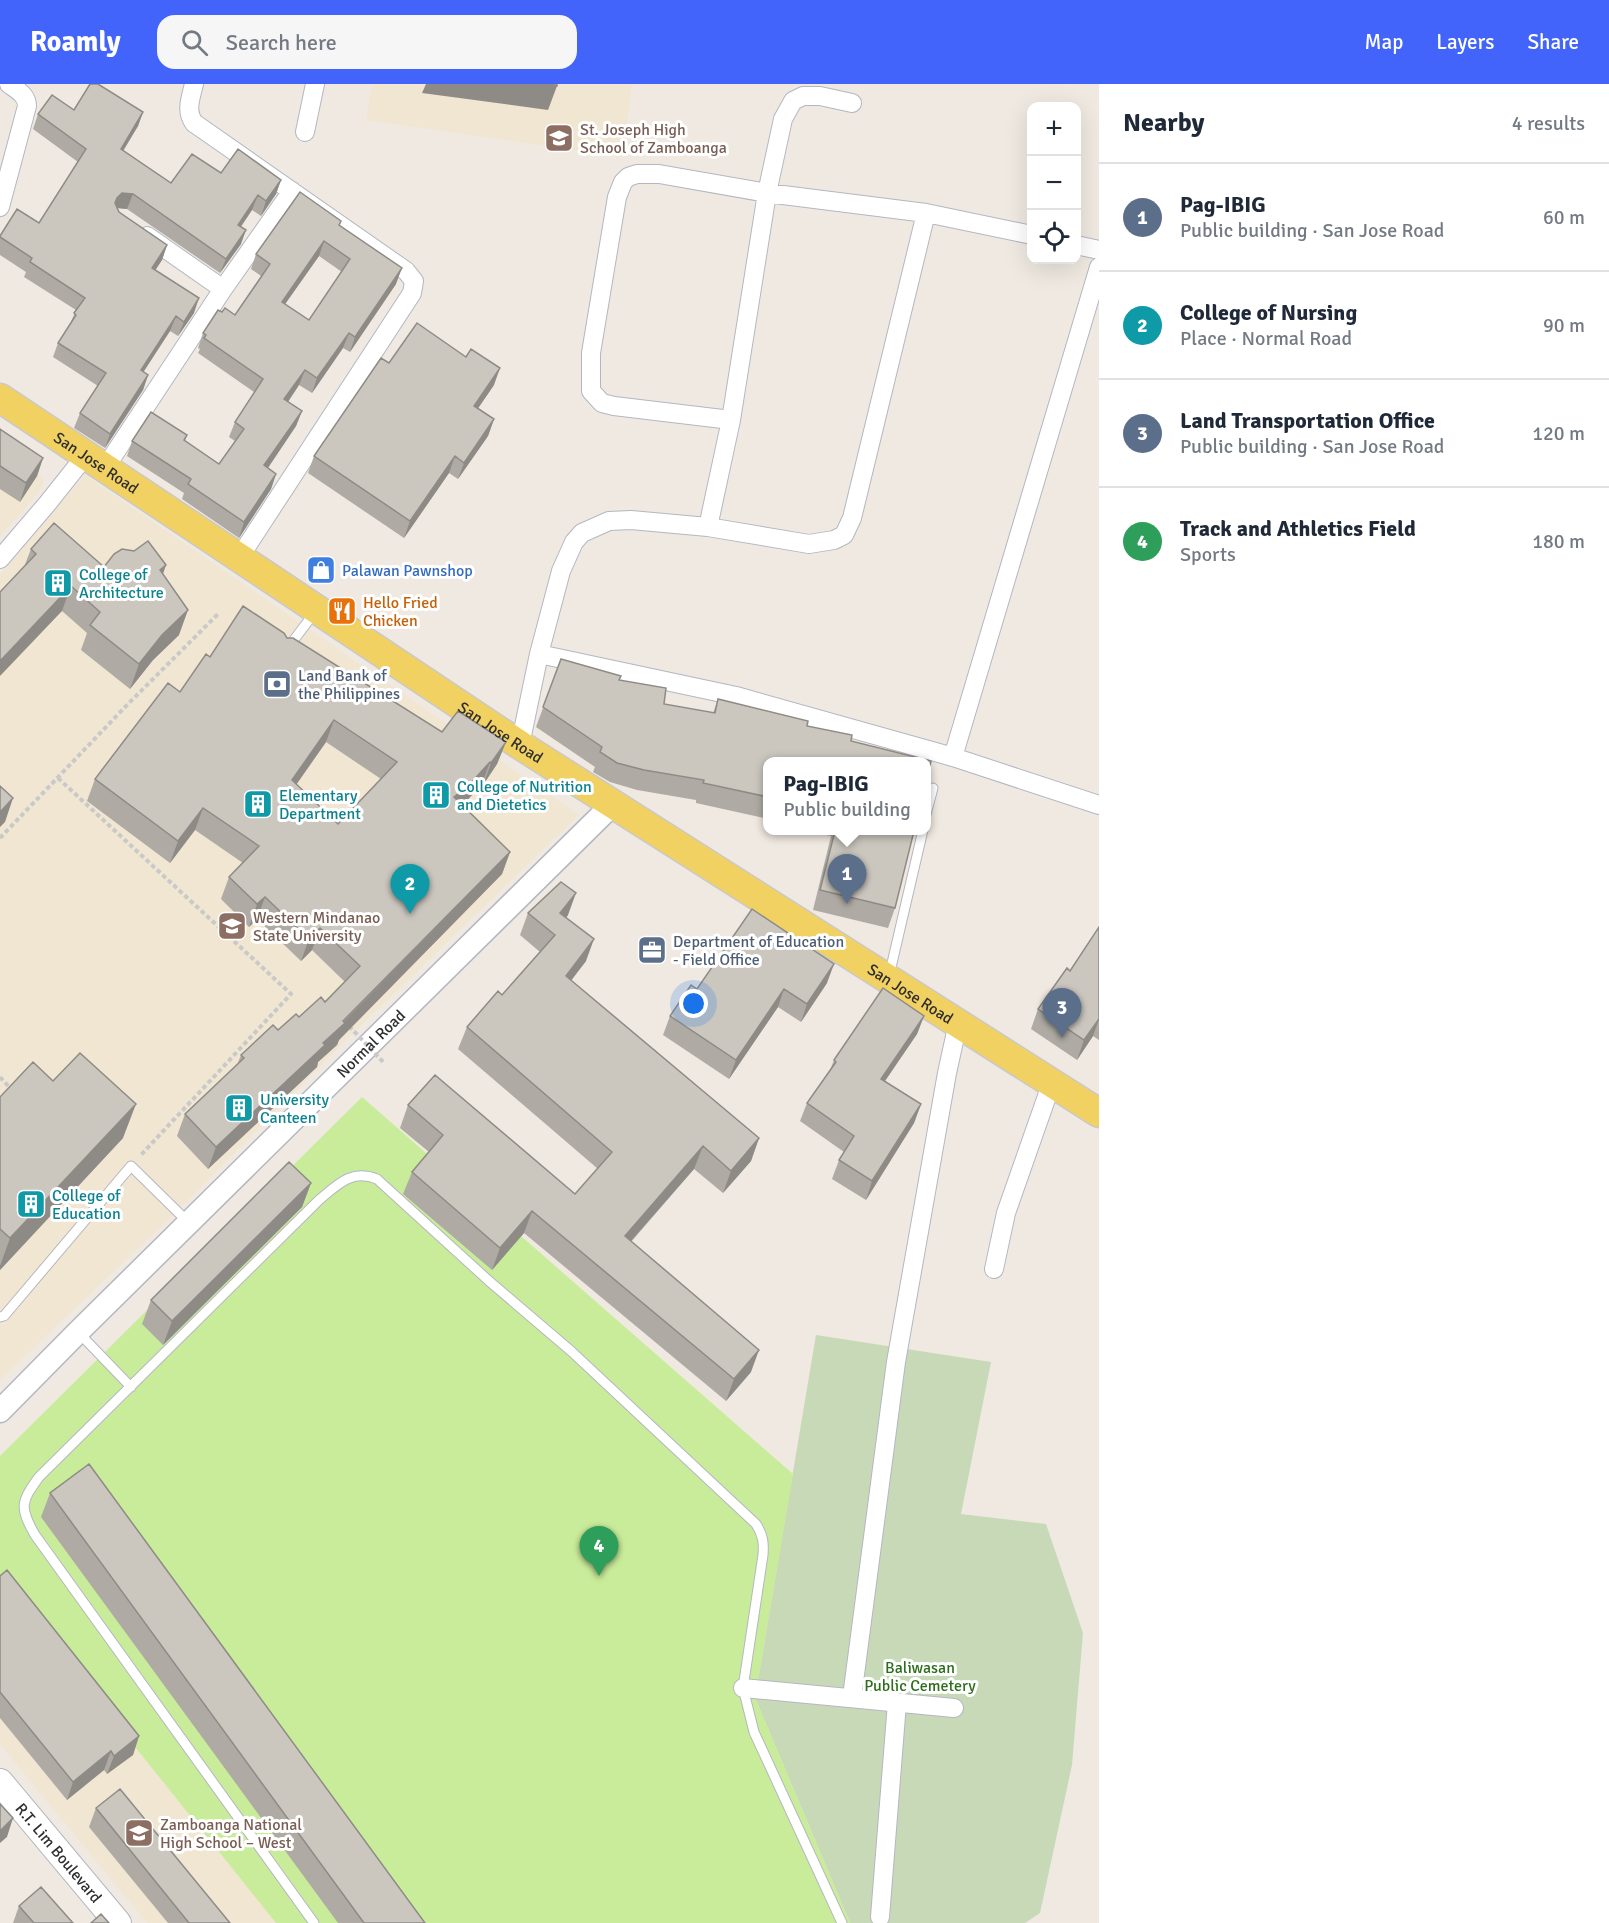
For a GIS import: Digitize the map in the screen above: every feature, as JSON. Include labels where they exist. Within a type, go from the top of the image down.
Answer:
[{"type":"main road","name":"San Jose Road","points":[[0,398],[520,746],[1099,1113]]},
{"type":"main road","name":"R.T. Lim Boulevard","points":[[0,1782],[118,1923]]},
{"type":"street","points":[[0,207],[27,106],[27,100],[23,95],[9,84]]},
{"type":"street","points":[[194,84],[188,109],[189,117],[194,123],[406,271],[414,281],[412,293],[239,558]]},
{"type":"street","points":[[305,132],[315,84]]},
{"type":"street","points":[[708,527],[730,420],[767,193],[783,119],[793,101],[803,96],[820,96],[852,103]]},
{"type":"street","points":[[730,420],[614,406],[602,403],[591,391],[591,353],[603,277],[617,197],[623,182],[628,177],[637,174],[659,174],[767,193],[926,213],[1027,234]]},
{"type":"street","points":[[0,559],[47,504],[95,461],[223,289],[292,191]]},
{"type":"street","points":[[520,746],[539,654],[561,571],[574,542],[582,533],[609,521],[631,520],[708,527],[809,544],[834,540],[844,535],[852,518],[926,213]]},
{"type":"street","points":[[131,224],[223,289]]},
{"type":"street","points":[[1081,246],[1099,250]]},
{"type":"street","points":[[953,757],[1099,267]]},
{"type":"street","points":[[539,654],[736,696],[953,757],[1099,806]]},
{"type":"street","name":"Normal Road","points":[[0,1411],[613,804]]},
{"type":"street","points":[[852,1697],[896,1362],[947,1073],[958,1023]]},
{"type":"street","points":[[994,1269],[1006,1213],[1052,1082]]},
{"type":"street","points":[[743,1688],[954,1708]]},
{"type":"street","points":[[880,1917],[897,1703]]},
{"type":"lane","points":[[284,654],[317,610]]},
{"type":"lane","points":[[931,797],[933,788]]},
{"type":"lane","points":[[888,978],[922,835]]},
{"type":"lane","points":[[0,1317],[4,1316],[131,1167],[189,1223]]},
{"type":"lane","points":[[314,1923],[35,1535],[22,1508],[25,1496],[39,1477],[319,1200],[352,1176],[366,1175],[377,1179],[571,1352],[756,1524],[762,1533],[763,1555],[743,1688],[754,1732],[842,1923]]},
{"type":"lane","points":[[78,1332],[131,1387]]},
{"type":"path","points":[[0,838],[218,614]]},
{"type":"path","points":[[58,778],[291,994],[131,1167]]},
{"type":"path","points":[[346,1024],[384,1063]]},
{"type":"path","points":[[0,1077],[15,1093]]},
{"type":"shaded area","name":"St. Joseph High School of Zamboanga","points":[[372,84],[632,84],[622,157],[366,120]]},
{"type":"shaded area","points":[[0,449],[43,478],[43,484],[0,537]]},
{"type":"shaded area","name":"Western Mindanao State University","points":[[85,475],[579,815],[349,1037],[180,1208],[0,1380],[0,575]]},
{"type":"shaded area","name":"Zamboanga National High School – West","points":[[0,1578],[276,1923],[147,1923],[0,1744]]},
{"type":"green space","points":[[362,1097],[793,1474],[755,1698],[850,1923],[276,1923],[0,1578],[0,1456]]},
{"type":"green space","name":"Baliwasan Public Cemetery","points":[[816,1335],[991,1362],[961,1514],[1046,1524],[1083,1633],[1072,1765],[1040,1913],[1025,1923],[850,1923],[755,1698]]},
{"type":"building","points":[[90,84],[98,84],[143,112],[121,149],[171,183],[192,154],[221,173],[238,149],[281,180],[266,201],[258,195],[238,225],[246,230],[226,259],[133,194],[122,193],[117,198],[115,203],[119,212],[167,245],[152,268],[199,298],[184,322],[176,316],[141,370],[148,375],[110,434],[80,413],[106,373],[58,343],[85,298],[30,262],[32,258],[0,237],[17,209],[39,223],[86,149],[38,114],[52,95],[74,110]]},
{"type":"building","points":[[300,192],[341,221],[339,225],[402,268],[355,337],[349,333],[317,378],[305,370],[284,399],[302,411],[264,465],[276,474],[244,522],[188,484],[191,479],[132,441],[151,412],[187,435],[184,440],[219,464],[244,429],[235,422],[263,379],[204,338],[206,335],[203,333],[218,310],[222,312],[225,308],[235,315],[270,264],[256,254]],"holes":[[[324,241],[350,259],[309,320],[282,302]]]},
{"type":"building","points":[[417,323],[466,357],[471,349],[500,368],[474,406],[494,419],[464,463],[455,456],[410,521],[314,456],[381,358],[389,363]]},
{"type":"building","points":[[0,429],[43,458],[26,483],[0,466]]},
{"type":"building","points":[[54,523],[104,567],[114,554],[122,549],[134,551],[148,541],[166,565],[160,570],[188,610],[162,635],[139,664],[90,625],[100,612],[71,586],[0,661],[0,592],[36,554],[31,549]]},
{"type":"building","points":[[243,606],[284,633],[287,638],[293,638],[442,732],[458,711],[506,742],[491,763],[454,797],[510,852],[343,1021],[345,1023],[323,1043],[325,1045],[216,1147],[185,1114],[244,1058],[241,1055],[273,1025],[278,1030],[296,1014],[299,1017],[321,997],[325,1002],[360,966],[320,928],[309,939],[265,897],[257,904],[229,877],[259,846],[203,808],[178,841],[95,779],[168,683],[180,692],[206,654],[210,657]],"holes":[[[334,720],[397,762],[338,824],[292,780]]]},
{"type":"building","points":[[561,659],[621,676],[619,680],[666,688],[664,704],[715,713],[718,699],[808,721],[807,726],[852,735],[851,741],[915,757],[763,757],[763,796],[703,783],[704,780],[617,763],[600,752],[602,747],[543,707]]},
{"type":"building","points":[[0,786],[13,798],[0,812]]},
{"type":"building","points":[[834,835],[913,835],[895,908],[820,890]]},
{"type":"building","points":[[561,882],[576,893],[560,913],[594,939],[566,976],[759,1138],[731,1171],[703,1146],[625,1236],[759,1350],[734,1379],[532,1211],[500,1248],[412,1172],[443,1135],[408,1105],[435,1075],[575,1194],[612,1152],[467,1027],[498,991],[502,995],[555,935],[528,913]]},
{"type":"building","points":[[752,909],[834,964],[807,1004],[784,989],[736,1060],[670,1016],[691,985],[697,989]]},
{"type":"building","points":[[1099,927],[1099,1019],[1084,1040],[1038,1009],[1067,968],[1070,971]]},
{"type":"building","points":[[883,988],[924,1016],[881,1079],[921,1104],[872,1181],[839,1160],[854,1136],[807,1103]]},
{"type":"building","name":"College of Education","points":[[80,1053],[136,1104],[10,1238],[0,1229],[0,1097],[33,1062],[53,1081]]},
{"type":"building","points":[[289,1162],[311,1183],[172,1321],[151,1300]]},
{"type":"building","points":[[89,1464],[425,1923],[364,1923],[50,1493]]},
{"type":"building","points":[[7,1570],[139,1736],[114,1756],[111,1751],[73,1782],[0,1692],[0,1576]]},
{"type":"building","points":[[120,1789],[230,1923],[189,1923],[96,1808]]},
{"type":"building","points":[[0,1804],[13,1818],[0,1831]]},
{"type":"building","points":[[41,1887],[73,1923],[34,1923],[19,1906]]},
{"type":"building","points":[[101,1914],[109,1923],[91,1923]]},
{"type":"place","name":"St. Joseph High School of Zamboanga","points":[[559,138]]},
{"type":"place","name":"Palawan Pawnshop","points":[[321,570]]},
{"type":"place","name":"College of Architecture","points":[[58,583]]},
{"type":"place","name":"Hello Fried Chicken","points":[[342,611]]},
{"type":"place","name":"Land Bank of the Philippines","points":[[277,684]]},
{"type":"place","name":"College of Nutrition and Dietetics","points":[[436,795]]},
{"type":"place","name":"Elementary Department","points":[[258,804]]},
{"type":"place","name":"Pag-IBIG","points":[[847,904]]},
{"type":"place","name":"College of Nursing","points":[[410,914]]},
{"type":"place","name":"Western Mindanao State University","points":[[232,926]]},
{"type":"place","name":"Department of Education - Field Office","points":[[652,950]]},
{"type":"place","name":"Land Transportation Office","points":[[1062,1038]]},
{"type":"place","name":"University Canteen","points":[[239,1108]]},
{"type":"place","name":"College of Education","points":[[31,1204]]},
{"type":"place","name":"Track and Athletics Field","points":[[599,1576]]},
{"type":"place","name":"Zamboanga National High School – West","points":[[139,1833]]}]
